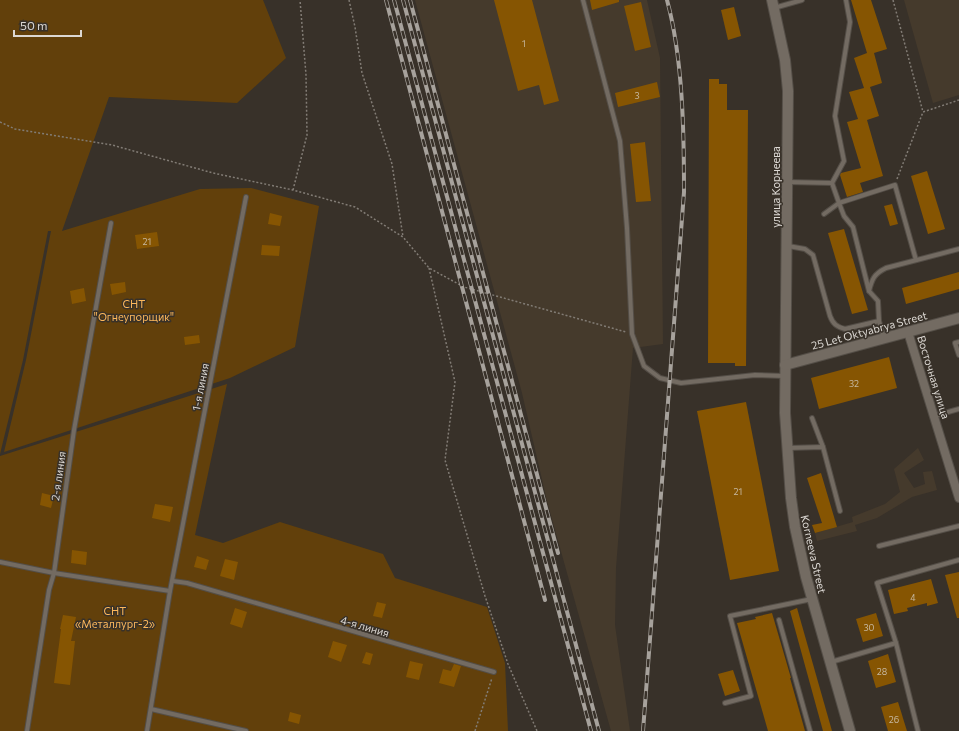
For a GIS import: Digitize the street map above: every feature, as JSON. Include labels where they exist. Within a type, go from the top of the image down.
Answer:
[{"type":"street","name":"улица Корнеева","points":[[773,4],[787,75],[788,105],[785,376]]},
{"type":"street","name":"25 Let Oktyabrya Street","points":[[785,365],[959,318]]},
{"type":"street","name":"Восточная улица","points":[[908,332],[959,498]]},
{"type":"street","name":"Korneeva Street","points":[[785,376],[787,448],[795,527],[812,599],[850,731]]},
{"type":"lane","points":[[583,0],[620,141],[627,228],[632,334],[644,366],[660,378],[681,383],[755,375],[785,376]]},
{"type":"lane","points":[[773,4],[801,0]]},
{"type":"lane","points":[[846,0],[850,22],[835,116],[844,161],[832,183],[844,216],[853,227],[869,291],[878,302],[879,321],[884,338]]},
{"type":"lane","points":[[787,182],[832,183]]},
{"type":"lane","points":[[824,214],[839,203],[895,185],[916,260]]},
{"type":"lane","name":"1-я линия","points":[[170,592],[246,197]]},
{"type":"lane","name":"2-я линия","points":[[27,731],[49,590],[54,573],[74,430],[111,223]]},
{"type":"lane","points":[[787,246],[805,249],[812,255],[830,316],[834,324],[845,329],[879,321]]},
{"type":"lane","points":[[869,291],[872,279],[878,272],[886,268],[959,249]]},
{"type":"lane","points":[[959,342],[955,343],[959,355]]},
{"type":"lane","points":[[934,416],[959,409]]},
{"type":"lane","points":[[812,418],[823,447],[840,511]]},
{"type":"lane","points":[[787,448],[823,447]]},
{"type":"lane","points":[[879,546],[959,526]]},
{"type":"lane","points":[[918,731],[896,643],[877,583],[959,560]]},
{"type":"lane","points":[[0,562],[54,573],[170,592],[147,731]]},
{"type":"lane","name":"4-я линия","points":[[173,581],[187,583],[494,672]]},
{"type":"lane","points":[[725,703],[751,696],[730,616],[812,599]]},
{"type":"lane","points":[[779,620],[810,731]]},
{"type":"lane","points":[[830,662],[896,643]]},
{"type":"lane","points":[[151,709],[246,731]]},
{"type":"path","points":[[293,190],[307,135],[306,75],[300,0]]},
{"type":"path","points":[[349,0],[362,73],[392,164],[402,237]]},
{"type":"path","points":[[893,0],[924,112],[895,185]]},
{"type":"path","points":[[924,112],[959,100]]},
{"type":"path","points":[[0,122],[15,129],[112,145],[213,173],[293,190],[355,207],[402,237],[429,268],[464,287],[632,334]]},
{"type":"path","points":[[429,268],[455,382],[445,460],[481,582],[508,664],[537,731]]},
{"type":"path","points":[[475,731],[494,672]]},
{"type":"shaded area","points":[[415,0],[647,0],[660,58],[663,344],[633,348],[616,568],[615,625],[630,731],[611,731],[547,501],[522,393]]},
{"type":"shaded area","points":[[904,0],[959,0],[959,95],[933,103]]},
{"type":"shaded area","points":[[918,448],[924,460],[904,473],[914,488],[925,484],[923,472],[932,471],[937,490],[912,497],[877,518],[855,525],[857,531],[817,541],[815,533],[853,522],[852,517],[885,504],[900,492],[894,469]]},
{"type":"green space","name":"СНТ \"Огнеупорщик\"","points":[[0,0],[263,0],[286,58],[237,103],[109,97],[62,231],[200,189],[251,188],[319,206],[295,347],[230,378],[4,452],[26,360],[51,231],[48,231],[23,360],[0,454]]},
{"type":"green space","name":"СНТ «Металлург-2»","points":[[227,384],[195,535],[223,543],[280,522],[383,554],[395,578],[487,607],[505,663],[508,731],[0,731],[0,456]]},
{"type":"building","points":[[494,0],[532,0],[559,101],[544,105],[539,85],[518,91]]},
{"type":"building","points":[[590,0],[619,0],[619,2],[592,10]]},
{"type":"building","points":[[851,0],[871,0],[887,49],[874,53],[882,83],[870,87],[879,116],[867,120],[883,176],[860,183],[863,192],[847,197],[840,175],[841,173],[861,168],[847,122],[858,119],[849,92],[864,88],[854,58],[867,53]]},
{"type":"building","points":[[641,2],[651,47],[635,51],[624,6]]},
{"type":"building","points":[[734,7],[741,36],[728,40],[721,10]]},
{"type":"building","points":[[709,79],[719,79],[719,84],[727,84],[727,110],[748,110],[746,366],[735,366],[735,363],[708,363]]},
{"type":"building","points":[[657,82],[660,97],[618,107],[615,93]]},
{"type":"building","points":[[645,142],[651,201],[636,202],[630,144]]},
{"type":"building","points":[[927,171],[945,229],[928,234],[911,176]]},
{"type":"building","points":[[892,204],[898,224],[890,226],[884,206]]},
{"type":"building","points":[[270,213],[282,216],[280,226],[268,224]]},
{"type":"building","points":[[844,229],[868,310],[852,314],[828,233]]},
{"type":"building","points":[[157,232],[159,246],[137,249],[135,235]]},
{"type":"building","points":[[262,245],[280,246],[279,256],[261,255]]},
{"type":"building","points":[[959,272],[959,289],[906,304],[902,288]]},
{"type":"building","points":[[125,282],[126,292],[112,295],[110,284]]},
{"type":"building","points":[[84,288],[86,301],[72,304],[70,291]]},
{"type":"building","points":[[199,335],[200,343],[185,345],[184,337]]},
{"type":"building","points":[[889,357],[897,388],[819,409],[811,378]]},
{"type":"building","points":[[746,402],[779,571],[730,580],[697,411]]},
{"type":"building","points":[[821,473],[837,527],[815,533],[812,525],[822,523],[807,478]]},
{"type":"building","points":[[42,493],[54,496],[51,508],[40,505]]},
{"type":"building","points":[[155,504],[173,507],[170,522],[152,518]]},
{"type":"building","points":[[72,550],[87,552],[86,565],[71,563]]},
{"type":"building","points":[[197,556],[209,560],[206,570],[194,567]]},
{"type":"building","points":[[225,559],[238,562],[234,580],[220,576]]},
{"type":"building","points":[[959,572],[959,618],[957,618],[945,575]]},
{"type":"building","points":[[931,579],[938,603],[927,606],[927,603],[907,608],[908,611],[894,614],[888,590]]},
{"type":"building","points":[[377,602],[386,604],[382,618],[373,616]]},
{"type":"building","points":[[235,608],[247,612],[242,628],[230,624]]},
{"type":"building","points":[[797,608],[832,731],[823,731],[790,611]]},
{"type":"building","points":[[772,613],[805,731],[768,731],[737,623],[756,619],[755,617]]},
{"type":"building","points":[[876,613],[883,636],[863,642],[856,619]]},
{"type":"building","points":[[63,615],[76,617],[71,641],[75,641],[70,685],[54,683]]},
{"type":"building","points":[[333,641],[347,645],[341,662],[328,657]]},
{"type":"building","points":[[366,652],[373,654],[370,665],[362,663]]},
{"type":"building","points":[[888,654],[896,682],[876,688],[868,661]]},
{"type":"building","points":[[410,661],[423,664],[419,680],[406,677]]},
{"type":"building","points":[[454,664],[461,666],[454,687],[439,683],[443,669],[451,671]]},
{"type":"building","points":[[733,670],[740,691],[725,696],[718,674]]},
{"type":"building","points":[[898,702],[907,731],[888,731],[881,707]]},
{"type":"building","points":[[290,712],[301,715],[299,724],[288,721]]},
{"type":"railway","points":[[386,0],[545,600]]},
{"type":"railway","points":[[394,0],[591,731]]},
{"type":"railway","points":[[403,0],[599,731]]},
{"type":"railway","points":[[410,0],[558,553]]},
{"type":"railway","points":[[643,731],[684,192],[682,96],[676,46],[667,0]]}]
